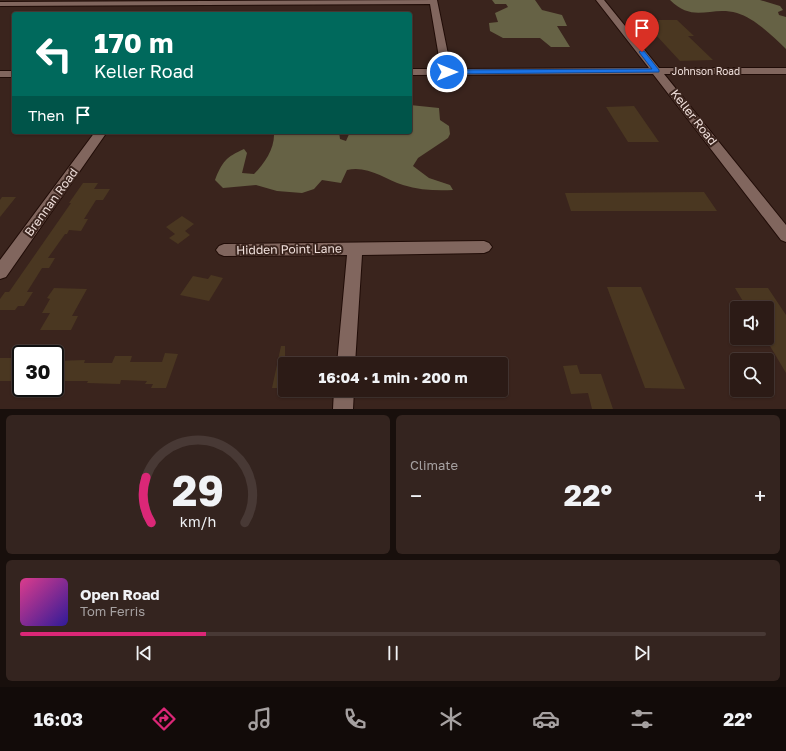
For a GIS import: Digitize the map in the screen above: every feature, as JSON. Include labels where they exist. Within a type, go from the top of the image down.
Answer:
[{"type":"street","name":"Keller Road","points":[[600,0],[786,236]]},
{"type":"street","points":[[0,4],[433,1],[447,72]]},
{"type":"street","name":"Johnson Road","points":[[412,72],[786,71]]},
{"type":"street","points":[[0,74],[12,74]]},
{"type":"street","name":"Brennan Road","points":[[0,272],[100,134]]},
{"type":"street","name":"Hidden Point Lane","points":[[224,250],[484,247]]},
{"type":"street","name":"Hidden Point Lane","points":[[347,357],[355,248]]},
{"type":"street","points":[[343,409],[344,397]]},
{"type":"shaded area","points":[[492,0],[535,0],[542,10],[562,15],[567,26],[557,26],[570,47],[551,47],[540,38],[503,38],[490,31],[489,23],[498,22],[495,13],[508,7],[506,4],[495,4]]},
{"type":"shaded area","points":[[670,0],[760,0],[780,6],[783,10],[778,12],[779,15],[786,17],[786,49],[763,28],[743,15],[728,11],[695,13],[679,7]]},
{"type":"shaded area","points":[[412,105],[439,108],[440,120],[449,126],[450,134],[448,138],[418,158],[413,166],[429,178],[450,185],[453,190],[415,188],[403,185],[376,173],[362,169],[347,170],[341,183],[322,180],[314,189],[302,193],[277,191],[256,185],[223,188],[215,180],[225,161],[244,149],[247,153],[242,173],[254,174],[262,165],[271,149],[274,134],[339,134],[340,139],[346,141],[349,134],[412,134]]},
{"type":"building","points":[[658,20],[677,20],[694,36],[688,36],[713,60],[680,61],[655,34],[644,34],[633,22],[659,22]]},
{"type":"building","points":[[634,106],[659,142],[628,142],[606,107]]},
{"type":"building","points":[[83,183],[98,183],[94,189],[110,189],[103,200],[96,200],[84,219],[88,219],[81,231],[69,230],[67,234],[65,234],[48,258],[55,258],[49,268],[42,268],[27,292],[33,292],[24,306],[18,306],[15,310],[0,310],[0,299],[5,292],[9,292],[71,203],[69,203]]},
{"type":"building","points":[[704,192],[717,211],[571,211],[565,193]]},
{"type":"building","points":[[2,197],[16,197],[0,217],[0,200]]},
{"type":"building","points":[[182,216],[194,224],[185,231],[190,235],[178,244],[169,238],[175,234],[166,227]]},
{"type":"building","points":[[211,275],[223,278],[209,301],[180,295],[193,276],[208,279]]},
{"type":"building","points":[[607,287],[641,287],[685,389],[645,388]]},
{"type":"building","points":[[54,288],[87,289],[72,316],[78,316],[71,330],[40,330],[50,313],[42,313],[50,299],[47,298]]},
{"type":"building","points":[[735,288],[768,288],[786,315],[786,373],[769,345],[774,345],[774,301],[743,301]]},
{"type":"building","points":[[281,346],[285,346],[285,357],[279,357]]},
{"type":"building","points":[[165,353],[178,354],[166,388],[151,388],[153,384],[145,384],[147,381],[121,380],[120,384],[87,383],[88,381],[64,381],[64,361],[85,360],[84,363],[112,363],[115,356],[132,356],[130,362],[162,362]]},
{"type":"building","points":[[0,358],[12,358],[12,381],[0,381]]},
{"type":"building","points":[[278,360],[278,388],[272,388]]},
{"type":"building","points":[[577,365],[580,374],[601,374],[613,409],[592,409],[588,393],[571,394],[563,366]]},
{"type":"route","points":[[447,72],[657,71],[642,52]]}]
